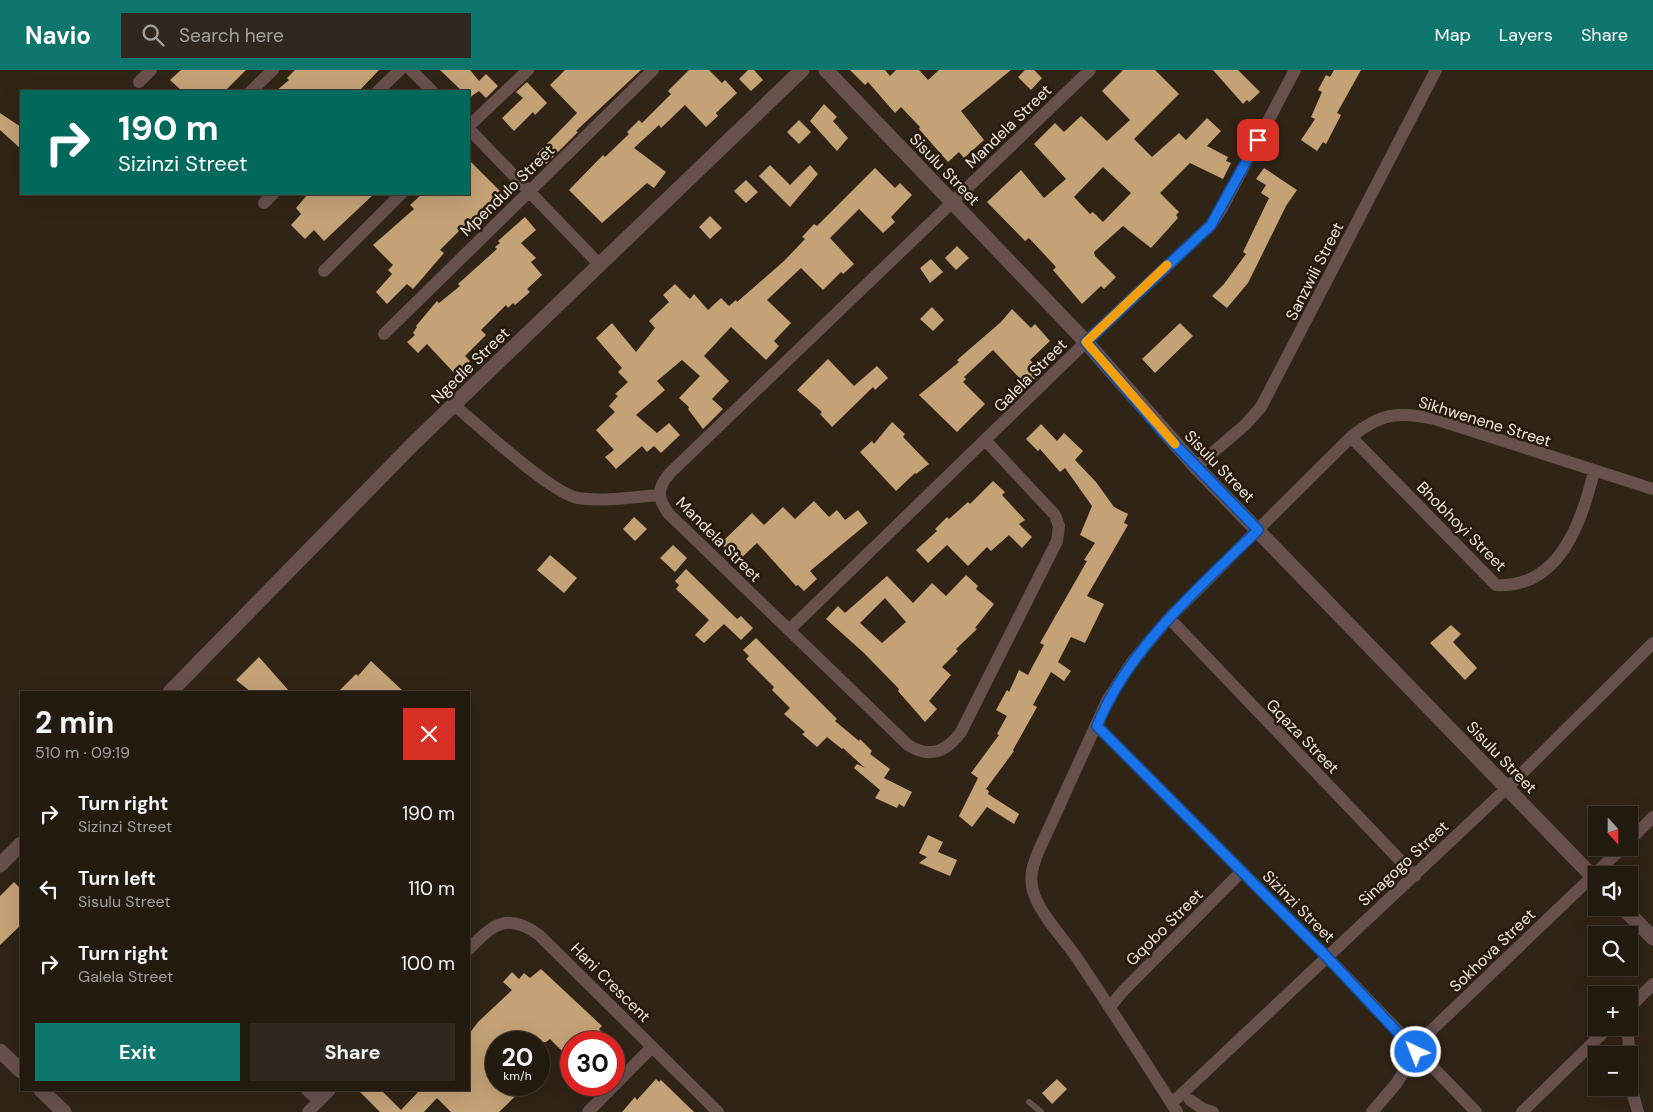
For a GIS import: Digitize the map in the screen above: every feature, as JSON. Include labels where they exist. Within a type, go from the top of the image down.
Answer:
[{"type":"street","points":[[139,82],[151,70]]},
{"type":"street","points":[[252,90],[273,70]]},
{"type":"street","points":[[379,90],[400,70]]},
{"type":"street","points":[[411,70],[431,90]]},
{"type":"street","points":[[470,126],[528,70]]},
{"type":"street","name":"Mpendulo Street","points":[[384,334],[653,70]]},
{"type":"street","name":"Ngedle Street","points":[[171,691],[454,404],[802,70]]},
{"type":"street","name":"Sisulu Street","points":[[826,70],[1086,342],[1196,467],[1588,872]]},
{"type":"street","name":"Mandela Street","points":[[986,441],[1055,515],[1059,526],[1059,534],[954,742],[948,748],[933,753],[916,750],[908,745],[668,514],[661,503],[659,494],[659,488],[670,473],[1090,70]]},
{"type":"street","name":"Galela Street","points":[[789,630],[1086,342],[1211,225],[1221,210],[1295,70]]},
{"type":"street","name":"Sanzwili Street","points":[[1196,467],[1246,424],[1261,407],[1436,70]]},
{"type":"street","points":[[470,128],[599,264]]},
{"type":"street","points":[[324,271],[400,195]]},
{"type":"street","points":[[454,404],[526,464],[567,495],[592,499],[659,494]]},
{"type":"street","name":"Sikhwenene Street","points":[[1258,530],[1351,437],[1364,426],[1391,414],[1418,416],[1653,489]]},
{"type":"street","name":"Bhobhoyi Street","points":[[1351,437],[1496,586],[1513,586],[1543,572],[1570,541],[1587,498],[1594,471]]},
{"type":"street","points":[[1174,1108],[1110,1007],[1044,912],[1033,893],[1030,880],[1032,867],[1039,850],[1117,684],[1169,618],[1258,530]]},
{"type":"street","name":"Gqaza Street","points":[[1169,618],[1415,876]]},
{"type":"street","name":"Sinagogo Street","points":[[1174,1108],[1326,956],[1415,876],[1507,788],[1653,643]]},
{"type":"street","name":"Sizinzi Street","points":[[1097,726],[1326,956],[1476,1112]]},
{"type":"street","points":[[1638,832],[1653,818]]},
{"type":"street","points":[[0,866],[20,845]]},
{"type":"street","name":"Sokhova Street","points":[[1605,866],[1615,856]]},
{"type":"street","name":"Gqobo Street","points":[[1110,1007],[1122,991],[1242,871]]},
{"type":"street","name":"Sokhova Street","points":[[1372,1112],[1396,1084],[1415,1050],[1588,884]]},
{"type":"street","points":[[1631,916],[1653,938]]},
{"type":"street","name":"Hani Crescent","points":[[470,948],[486,931],[498,924],[508,922],[527,926],[539,934],[718,1112]]},
{"type":"street","points":[[1638,999],[1653,984]]},
{"type":"street","points":[[1522,1112],[1600,1036]]},
{"type":"street","points":[[588,1112],[652,1047]]},
{"type":"street","points":[[0,1051],[20,1070]]},
{"type":"street","points":[[42,1091],[64,1112]]},
{"type":"street","points":[[308,1091],[319,1101]]},
{"type":"street","points":[[308,1112],[329,1091]]},
{"type":"street","points":[[1633,1096],[1638,1112]]},
{"type":"street","points":[[1190,1100],[1203,1109],[1213,1112]]},
{"type":"lane","points":[[1029,1102],[1041,1112]]},
{"type":"building","points":[[181,70],[246,70],[226,90],[181,90],[170,80]]},
{"type":"building","points":[[295,70],[379,70],[360,90],[277,90],[289,80],[287,78]]},
{"type":"building","points":[[440,70],[470,70],[479,81],[486,74],[498,86],[486,98],[479,91],[470,97],[470,90],[461,90]]},
{"type":"building","points":[[565,70],[641,70],[576,131],[578,132],[546,164],[537,154],[577,113],[550,85]]},
{"type":"building","points":[[689,70],[709,70],[722,83],[725,80],[737,93],[716,113],[718,116],[706,127],[685,105],[661,128],[659,125],[634,148],[666,172],[654,188],[647,183],[602,223],[569,190],[603,155],[605,157],[629,134],[627,132],[639,120],[642,123],[671,94],[668,91]]},
{"type":"building","points":[[748,70],[754,70],[763,80],[751,91],[739,79]]},
{"type":"building","points":[[850,70],[885,70],[890,76],[896,70],[919,70],[928,80],[939,70],[1011,70],[961,111],[984,140],[964,158],[959,152],[948,162],[901,107],[895,113],[868,82],[865,85]]},
{"type":"building","points":[[1025,70],[1034,70],[1042,78],[1031,90],[1018,77]]},
{"type":"building","points":[[1123,70],[1155,70],[1179,94],[1134,139],[1152,157],[1179,133],[1186,140],[1207,118],[1221,131],[1207,146],[1228,157],[1226,161],[1231,163],[1223,179],[1190,163],[1160,193],[1179,212],[1176,215],[1178,218],[1151,248],[1123,226],[1094,252],[1095,256],[1116,277],[1104,289],[1101,286],[1082,304],[1053,270],[1056,267],[1029,238],[1025,241],[987,202],[1021,170],[1044,198],[1066,179],[1034,144],[1055,123],[1064,132],[1081,116],[1107,141],[1130,120],[1102,91]],"holes":[[[1103,167],[1131,193],[1103,222],[1093,212],[1090,214],[1074,197]]]},
{"type":"building","points":[[1213,70],[1238,70],[1260,92],[1249,102],[1247,100],[1243,104]]},
{"type":"building","points":[[1334,70],[1361,70],[1337,113],[1341,115],[1326,144],[1323,142],[1317,151],[1301,140],[1315,119],[1311,117],[1322,92],[1318,90],[1326,75],[1330,77]]},
{"type":"building","points":[[527,82],[547,103],[535,115],[533,112],[514,131],[502,118],[523,98],[516,92]]},
{"type":"building","points":[[824,104],[837,117],[833,121],[848,138],[837,151],[810,121]]},
{"type":"building","points":[[0,113],[20,126],[20,148],[0,130]]},
{"type":"building","points":[[799,120],[811,132],[799,144],[787,132]]},
{"type":"building","points":[[470,161],[500,191],[471,225],[468,222],[440,250],[444,253],[413,289],[407,284],[387,304],[376,292],[392,274],[388,270],[393,265],[373,245],[414,209],[410,205],[421,195],[470,195]]},
{"type":"building","points":[[770,165],[790,185],[810,165],[818,174],[790,207],[759,176]]},
{"type":"building","points":[[875,168],[895,188],[900,183],[912,195],[891,217],[895,222],[883,233],[859,209],[830,238],[854,264],[843,274],[841,272],[823,290],[801,268],[767,300],[791,323],[774,341],[779,346],[766,360],[731,327],[704,356],[729,381],[712,399],[723,409],[703,429],[688,409],[689,407],[679,398],[700,376],[682,360],[657,381],[665,390],[636,415],[657,433],[669,423],[680,435],[661,453],[654,446],[647,452],[642,446],[616,469],[605,457],[614,450],[596,430],[615,412],[609,406],[618,396],[615,394],[628,382],[618,372],[622,368],[596,338],[612,323],[636,352],[655,328],[649,321],[669,302],[663,295],[675,284],[690,299],[694,294],[708,310],[721,298],[729,306],[736,300],[737,302],[784,261],[805,239],[802,237],[814,224],[817,226]]},
{"type":"building","points":[[1264,168],[1297,190],[1286,206],[1248,283],[1227,308],[1212,296],[1224,284],[1246,254],[1243,252],[1269,198],[1261,193],[1266,185],[1256,179]]},
{"type":"building","points":[[746,180],[758,192],[746,203],[734,191]]},
{"type":"building","points":[[307,195],[373,195],[324,241],[314,230],[305,239],[291,225],[301,214],[296,208]]},
{"type":"building","points":[[710,216],[722,228],[710,239],[699,227]]},
{"type":"building","points":[[525,217],[536,230],[521,243],[536,258],[531,262],[542,275],[527,289],[530,292],[515,305],[513,303],[508,308],[506,305],[481,330],[486,335],[465,356],[470,361],[456,375],[427,344],[418,353],[407,342],[415,335],[413,333],[416,326],[437,301],[439,303],[460,286],[458,284],[497,249],[495,247],[500,243],[498,241]]},
{"type":"building","points":[[957,246],[969,258],[956,270],[945,258]]},
{"type":"building","points":[[931,259],[943,272],[930,283],[920,268]]},
{"type":"building","points":[[932,307],[944,320],[933,331],[920,319]]},
{"type":"building","points":[[1012,309],[1031,328],[1035,324],[1050,341],[1030,360],[1035,365],[1030,369],[1037,376],[1027,386],[993,350],[964,377],[966,379],[963,382],[985,404],[957,432],[919,395],[959,362],[957,360],[1001,322]]},
{"type":"building","points":[[1180,323],[1193,336],[1155,373],[1142,359]]},
{"type":"building","points":[[828,359],[854,386],[877,366],[888,378],[875,390],[873,387],[832,427],[820,414],[822,412],[797,390]]},
{"type":"building","points":[[892,422],[905,434],[903,437],[929,464],[915,473],[896,491],[860,452],[872,441],[874,444]]},
{"type":"building","points":[[1041,424],[1057,441],[1064,433],[1083,451],[1075,460],[1096,482],[1114,507],[1128,514],[1124,523],[1128,525],[1087,596],[1104,604],[1085,643],[1071,637],[1058,662],[1071,671],[1064,681],[1051,672],[1033,705],[1037,707],[1014,751],[986,789],[989,791],[988,794],[1019,814],[1014,824],[987,807],[972,827],[959,816],[978,778],[971,773],[999,735],[997,734],[1007,716],[996,710],[1007,690],[1009,692],[1019,670],[1028,675],[1044,645],[1040,643],[1087,561],[1084,560],[1095,543],[1080,535],[1092,506],[1065,468],[1060,472],[1040,449],[1038,451],[1026,439]]},
{"type":"building","points":[[993,481],[1005,492],[1002,495],[1025,520],[1019,524],[1032,537],[1022,548],[1009,535],[991,551],[987,547],[968,566],[947,545],[928,563],[916,550],[937,531],[935,529],[947,517],[949,519],[968,502],[970,504]]},
{"type":"building","points":[[814,501],[829,517],[837,510],[845,520],[858,510],[868,523],[810,571],[817,579],[804,591],[798,585],[796,586],[757,543],[737,562],[721,543],[752,513],[764,525],[783,507],[795,519]]},
{"type":"building","points":[[634,517],[647,529],[635,541],[623,529]]},
{"type":"building","points":[[673,545],[687,558],[675,572],[660,558]]},
{"type":"building","points":[[550,555],[577,578],[564,593],[537,570]]},
{"type":"building","points":[[686,569],[737,619],[741,616],[753,628],[741,640],[724,624],[704,643],[695,635],[709,620],[676,589],[679,585],[675,581]]},
{"type":"building","points":[[966,575],[978,586],[976,589],[994,604],[975,628],[977,629],[956,649],[958,651],[942,667],[951,675],[929,701],[937,709],[925,722],[898,691],[899,689],[864,653],[826,619],[838,606],[845,613],[887,576],[913,603],[932,583],[946,596]],"holes":[[[885,598],[906,622],[882,643],[860,623]]]},
{"type":"building","points":[[1451,625],[1461,634],[1453,642],[1477,668],[1465,680],[1430,643]]},
{"type":"building","points":[[756,638],[837,719],[835,721],[859,741],[860,739],[872,751],[870,754],[890,769],[884,778],[912,792],[904,807],[899,804],[897,808],[875,798],[880,790],[854,768],[857,764],[865,768],[843,748],[827,737],[817,747],[802,734],[805,732],[784,714],[790,708],[772,690],[774,687],[746,659],[749,656],[743,650]]},
{"type":"building","points":[[259,657],[289,691],[250,691],[236,680]]},
{"type":"building","points":[[371,661],[403,691],[339,691],[356,674],[358,676]]},
{"type":"building","points":[[928,835],[943,842],[938,852],[957,860],[950,876],[919,863],[927,857],[919,853]]},
{"type":"building","points":[[14,882],[20,888],[20,926],[0,945],[0,896]]},
{"type":"building","points":[[541,969],[602,1026],[599,1029],[601,1031],[560,1031],[560,1049],[550,1039],[550,1031],[485,1031],[485,1096],[516,1096],[499,1112],[451,1112],[437,1098],[424,1112],[380,1112],[359,1091],[382,1091],[401,1110],[419,1091],[470,1091],[470,1033],[478,1022],[512,990],[503,982],[512,972],[519,979],[524,973],[530,978]]},
{"type":"building","points":[[656,1079],[659,1082],[661,1080],[694,1112],[622,1112],[635,1097],[637,1100]]},
{"type":"building","points":[[1057,1079],[1067,1089],[1052,1104],[1042,1093]]},
{"type":"slow traffic","points":[[1167,265],[1086,342],[1175,444]]},
{"type":"route","points":[[1258,140],[1211,225],[1086,342],[1163,432],[1258,530],[1169,618],[1132,662],[1107,701],[1097,726],[1326,956],[1416,1052]]}]
